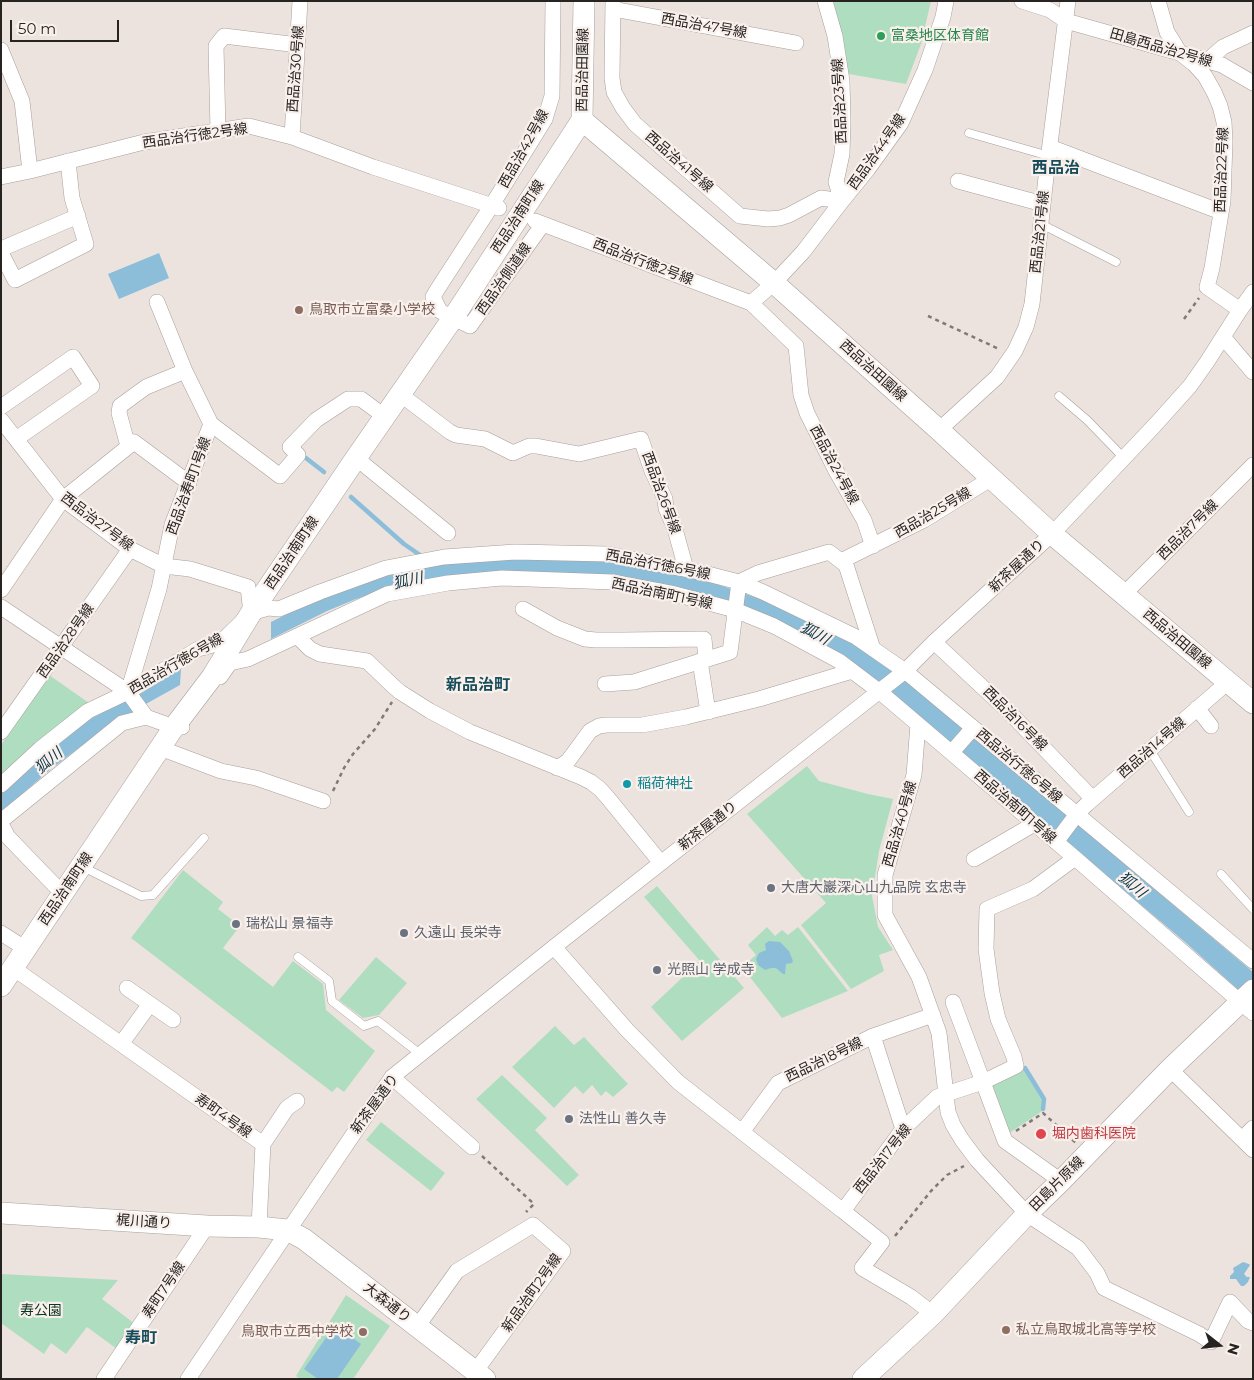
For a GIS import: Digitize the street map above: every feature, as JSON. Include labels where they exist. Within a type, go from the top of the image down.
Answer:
[{"type":"street","name":"西品治30号線","points":[[292,136],[300,1]]},
{"type":"street","name":"西品治42号線","points":[[496,207],[545,119],[552,96],[552,1]]},
{"type":"street","name":"西品治田園線","points":[[584,1],[582,120],[774,283],[1052,534],[1228,682],[1251,697]]},
{"type":"street","name":"西品治23号線","points":[[825,1],[836,36],[842,81],[842,154],[836,182],[842,201]]},
{"type":"street","name":"西品治44号線","points":[[774,283],[803,252],[868,170],[901,123],[925,70],[943,17],[946,1]]},
{"type":"street","name":"田島西品治2号線","points":[[1022,1],[1050,10],[1066,21],[1222,65],[1253,83]]},
{"type":"street","name":"西品治21号線","points":[[939,430],[996,377],[1012,355],[1026,327],[1032,304],[1068,1]]},
{"type":"street","name":"西品治22号線","points":[[1158,1],[1167,32],[1180,53],[1205,76],[1220,106],[1224,122],[1223,200],[1207,287]]},
{"type":"street","name":"西品治41号線","points":[[613,5],[612,78],[614,92],[623,108],[635,124],[740,216],[768,219],[780,218],[821,198],[842,201]]},
{"type":"street","name":"西品治47号線","points":[[613,5],[796,43]]},
{"type":"street","points":[[1207,61],[1223,47],[1253,33]]},
{"type":"street","points":[[218,131],[216,46],[224,36],[298,45]]},
{"type":"street","points":[[1,50],[22,101],[30,172]]},
{"type":"street","name":"西品治南町線","points":[[7,977],[174,727],[212,677],[251,613],[384,416],[453,318],[582,120]]},
{"type":"street","name":"西品治行徳2号線","points":[[1,177],[30,172],[144,142],[249,126],[292,136],[373,168],[496,207]]},
{"type":"street","points":[[1049,151],[1221,212]]},
{"type":"street","points":[[1,253],[15,280],[86,244],[72,198],[68,161]]},
{"type":"street","points":[[958,181],[1043,204]]},
{"type":"street","points":[[453,318],[440,311],[433,297],[496,207]]},
{"type":"street","points":[[1,249],[78,216]]},
{"type":"street","name":"西品治行徳2号線","points":[[539,223],[750,303]]},
{"type":"street","name":"西品治側道線","points":[[453,318],[470,326],[539,223]]},
{"type":"street","points":[[750,303],[774,283]]},
{"type":"street","points":[[1207,287],[1240,310]]},
{"type":"street","name":"新茶屋通り","points":[[188,1379],[392,1077],[905,671],[1052,534],[1124,458],[1190,386],[1253,292]]},
{"type":"street","points":[[157,302],[185,370],[211,424]]},
{"type":"street","name":"西品治24号線","points":[[750,303],[796,346],[801,395],[807,413],[835,469],[864,520],[873,546]]},
{"type":"street","points":[[1223,337],[1253,372]]},
{"type":"street","points":[[1,407],[73,358],[92,386],[16,439]]},
{"type":"street","points":[[128,446],[120,406],[146,387],[185,370]]},
{"type":"street","name":"西品治26号線","points":[[400,394],[450,432],[456,435],[485,439],[513,453],[530,446],[536,446],[579,454],[641,439],[652,471],[665,499],[666,508],[675,528],[686,569]]},
{"type":"street","name":"西品治寿町1号線","points":[[130,694],[159,589],[172,525],[190,483],[211,424],[280,476],[298,455],[290,446],[316,420],[348,399],[361,399],[384,416]]},
{"type":"street","name":"西品治27号線","points":[[1,420],[63,499],[130,549],[164,566],[190,569],[248,587],[251,613]]},
{"type":"street","points":[[1,590],[63,499],[134,442],[190,483]]},
{"type":"street","points":[[356,458],[448,533]]},
{"type":"street","name":"西品治7号線","points":[[1123,595],[1253,465]]},
{"type":"street","name":"西品治25号線","points":[[873,546],[924,520],[992,478]]},
{"type":"street","points":[[841,561],[873,546]]},
{"type":"street","name":"西品治28号線","points":[[1,732],[130,549]]},
{"type":"street","name":"西品治行徳6号線","points":[[1,785],[40,749],[88,711],[130,694],[198,649],[220,643],[251,613],[268,608],[279,609],[386,568],[444,557],[515,552],[607,554],[686,569],[763,592],[856,637],[905,671],[1076,816],[1253,961]]},
{"type":"street","points":[[605,684],[634,682],[730,652],[738,585],[758,573],[829,552],[846,565],[873,649]]},
{"type":"street","name":"西品治南町1号線","points":[[174,727],[183,726],[230,663],[248,659],[387,594],[502,578],[613,582],[670,593],[735,609],[774,626],[839,660],[952,752],[1034,824],[1057,840],[1075,858],[1247,1001]]},
{"type":"street","points":[[1,607],[130,694],[144,714],[174,727]]},
{"type":"street","points":[[523,608],[557,628],[585,639],[704,639],[703,660],[708,712]]},
{"type":"street","points":[[297,636],[310,649],[320,654],[366,661],[400,692],[470,732],[580,777],[600,789],[661,863]]},
{"type":"street","name":"西品治16号線","points":[[934,642],[1008,711],[1092,799]]},
{"type":"street","points":[[557,768],[568,761],[590,731],[599,726],[642,725],[665,722],[759,699],[852,671]]},
{"type":"street","name":"西品治14号線","points":[[1057,840],[1092,799],[1228,682]]},
{"type":"street","points":[[1197,708],[1211,726]]},
{"type":"street","points":[[63,894],[8,838],[1,823],[122,723],[144,714]]},
{"type":"street","name":"西品治40号線","points":[[918,724],[914,775],[885,875],[885,915],[919,977],[939,1032],[948,1112],[953,1125],[977,1160],[1027,1214],[1078,1248],[1098,1273],[1104,1288],[1199,1334],[1211,1342],[1230,1302],[1248,1321],[1253,1323]]},
{"type":"street","points":[[952,752],[973,728]]},
{"type":"street","points":[[160,748],[221,771],[256,778],[323,801]]},
{"type":"street","points":[[974,859],[1034,824]]},
{"type":"street","name":"西品治17号線","points":[[843,1211],[903,1129],[937,1097],[982,1082],[1016,1066],[998,1020],[992,993],[986,949],[987,909],[1032,888],[1075,858]]},
{"type":"street","points":[[1,933],[26,949]]},
{"type":"street","points":[[554,947],[627,1030],[678,1082],[882,1242],[862,1268],[911,1297],[933,1314]]},
{"type":"street","name":"寿町4号線","points":[[7,977],[121,1044],[263,1144],[259,1227]]},
{"type":"street","points":[[127,988],[173,1020]]},
{"type":"street","name":"田島片原線","points":[[863,1379],[933,1314],[1027,1214],[1170,1070],[1247,1001]]},
{"type":"street","points":[[953,1002],[1006,1141],[1061,1181]]},
{"type":"street","points":[[121,1044],[150,1004]]},
{"type":"street","points":[[873,1036],[933,1015]]},
{"type":"street","name":"西品治18号線","points":[[742,1132],[778,1082],[873,1036],[903,1129]]},
{"type":"street","points":[[1170,1070],[1247,1145],[1253,1128]]},
{"type":"street","points":[[392,1077],[472,1147]]},
{"type":"street","points":[[263,1144],[287,1108],[297,1102]]},
{"type":"street","name":"梶川通り","points":[[1,1213],[288,1230]]},
{"type":"street","name":"寿町7号線","points":[[104,1379],[207,1226]]},
{"type":"street","points":[[417,1326],[457,1271],[532,1226]]},
{"type":"street","name":"新品治町2号線","points":[[480,1375],[563,1251],[532,1226]]},
{"type":"street","name":"大森通り","points":[[288,1230],[304,1239],[480,1375]]},
{"type":"lane","points":[[969,133],[1049,151]]},
{"type":"lane","points":[[1041,224],[1116,262]]},
{"type":"lane","points":[[1059,396],[1087,420],[1124,458]]},
{"type":"lane","points":[[1150,750],[1189,812]]},
{"type":"lane","points":[[81,866],[141,896],[153,895],[204,838]]},
{"type":"lane","points":[[1221,874],[1253,909]]},
{"type":"lane","points":[[298,957],[329,981],[332,1001],[364,1026],[378,1021],[420,1054]]},
{"type":"path","points":[[1184,319],[1207,287]]},
{"type":"path","points":[[928,316],[1012,355]]},
{"type":"path","points":[[323,801],[334,789],[353,754],[375,729],[400,692]]},
{"type":"path","points":[[472,1147],[534,1204],[526,1212],[532,1226]]},
{"type":"green space","name":"富桑地区体育館","points":[[828,1],[931,1],[921,44],[906,84],[843,73]]},
{"type":"green space","points":[[49,675],[92,705],[1,775],[1,745]]},
{"type":"green space","points":[[807,766],[819,781],[893,799],[879,851],[872,896],[878,927],[893,950],[879,955],[884,971],[851,989],[801,925],[826,903],[747,814]]},
{"type":"green space","points":[[183,870],[223,902],[218,909],[240,926],[223,948],[273,987],[293,961],[323,984],[326,1010],[375,1051],[344,1092],[337,1087],[332,1092],[131,938]]},
{"type":"green space","points":[[657,886],[744,988],[682,1041],[651,1007],[700,961],[644,897]]},
{"type":"green space","points":[[767,927],[775,936],[782,930],[788,935],[798,927],[848,991],[782,1018],[742,967],[756,955],[748,945]]},
{"type":"green space","points":[[376,957],[407,983],[379,1015],[363,1018],[339,1000]]},
{"type":"green space","points":[[555,1026],[574,1045],[584,1037],[628,1084],[613,1097],[606,1091],[601,1096],[592,1085],[583,1094],[575,1086],[554,1108],[512,1067]]},
{"type":"green space","points":[[1025,1068],[1042,1099],[1042,1111],[1008,1134],[990,1082]]},
{"type":"green space","points":[[502,1075],[547,1118],[535,1130],[579,1175],[567,1186],[476,1099]]},
{"type":"green space","points":[[381,1122],[445,1173],[431,1191],[366,1140]]},
{"type":"green space","name":"寿公園","points":[[1,1274],[118,1280],[102,1299],[135,1324],[117,1349],[87,1327],[66,1354],[51,1343],[44,1354],[1,1323]]},
{"type":"green space","points":[[346,1295],[390,1326],[353,1379],[300,1379],[296,1376]]},
{"type":"water","points":[[159,253],[169,278],[119,299],[108,274]]},
{"type":"water","name":"狐川","points":[[486,558],[596,560],[708,581],[763,600],[859,647],[907,681],[1253,972],[1253,1003],[1185,942],[940,735],[806,636],[570,574],[519,571],[380,592],[356,599],[327,611],[271,639],[271,622],[315,600],[381,577],[421,568]]},
{"type":"water","name":"狐川","points":[[181,669],[180,685],[144,705],[80,747],[1,812],[1,791],[27,766],[83,723]]},
{"type":"water","points":[[769,941],[780,942],[789,951],[793,961],[786,964],[785,974],[776,968],[765,970],[758,965],[756,959],[759,953],[766,950],[765,944]]},
{"type":"water","points":[[1243,1262],[1250,1265],[1244,1274],[1250,1277],[1244,1286],[1241,1286],[1236,1279],[1230,1279],[1230,1276],[1234,1272],[1233,1268]]},
{"type":"water","points":[[335,1325],[361,1344],[337,1379],[318,1379],[304,1369]]},
{"type":"waterway","points":[[302,455],[324,472]]},
{"type":"waterway","points":[[351,497],[404,544],[420,555]]},
{"type":"waterway","points":[[1025,1068],[1044,1099],[1043,1109]]},
{"type":"place","name":"富桑地区体育館","points":[[881,36]]},
{"type":"place","name":"鳥取市立富桑小学校","points":[[299,310]]},
{"type":"place","name":"稲荷神社","points":[[627,784]]},
{"type":"place","name":"大唐大巖深心山九品院 玄忠寺","points":[[771,888]]},
{"type":"place","name":"瑞松山 景福寺","points":[[236,924]]},
{"type":"place","name":"久遠山 長栄寺","points":[[404,933]]},
{"type":"place","name":"光照山 学成寺","points":[[657,970]]},
{"type":"place","name":"法性山 善久寺","points":[[569,1119]]},
{"type":"place","name":"堀内歯科医院","points":[[1041,1134]]},
{"type":"place","name":"私立鳥取城北高等学校","points":[[1006,1330]]},
{"type":"place","name":"鳥取市立西中学校","points":[[363,1332]]},
{"type":"district","name":"西品治","points":[[1056,168]]},
{"type":"district","name":"新品治町","points":[[478,685]]},
{"type":"district","name":"寿町","points":[[141,1338]]}]
